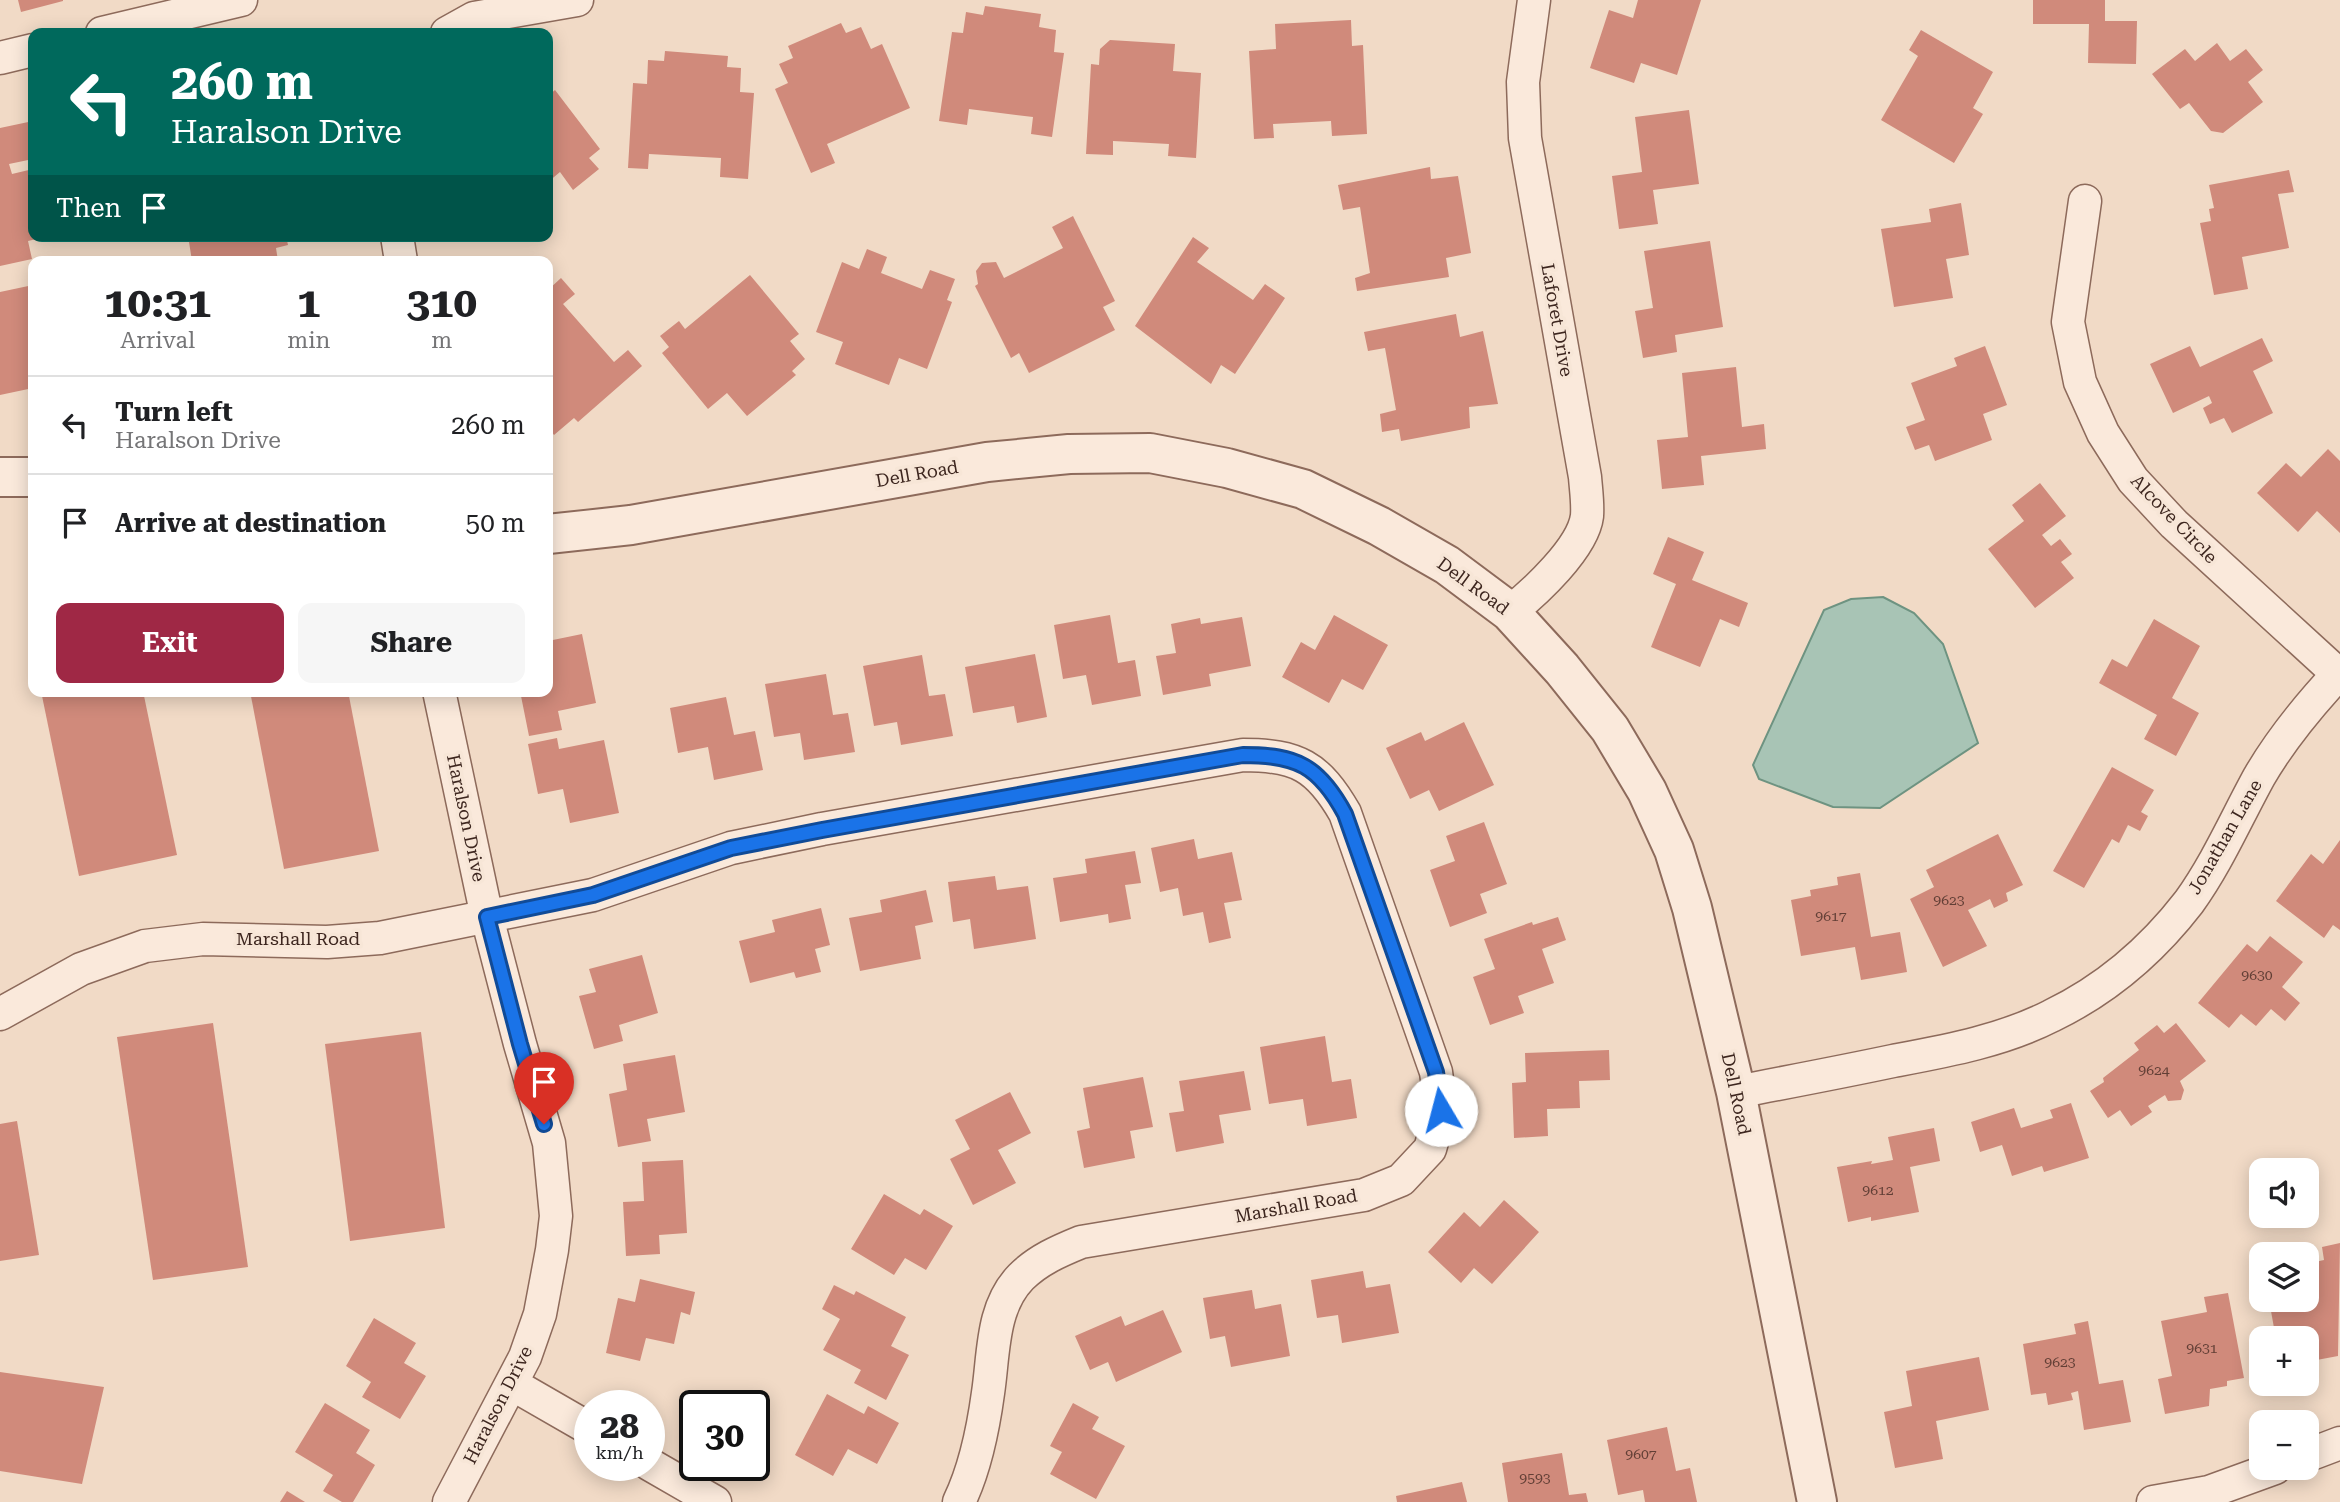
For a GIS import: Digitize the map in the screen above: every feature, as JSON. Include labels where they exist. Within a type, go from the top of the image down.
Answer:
[{"type":"street","points":[[123,28],[241,0]]},
{"type":"street","points":[[456,28],[474,18],[577,0]]},
{"type":"street","name":"Laforet Drive","points":[[1510,612],[1538,589],[1572,549],[1587,517],[1585,477],[1525,138],[1523,82],[1534,0]]},
{"type":"street","points":[[0,58],[28,51]]},
{"type":"street","name":"Alcove Circle","points":[[2085,201],[2068,322],[2080,382],[2103,433],[2133,480],[2174,524],[2339,673]]},
{"type":"street","name":"Dell Road","points":[[553,533],[631,525],[987,462],[1069,454],[1150,453],[1227,468],[1303,489],[1379,526],[1447,565],[1510,612],[1562,669],[1610,729],[1647,791],[1674,850],[1692,908],[1736,1092],[1817,1502]]},
{"type":"street","points":[[0,477],[28,477]]},
{"type":"street","name":"Jonathan Lane","points":[[1736,1092],[1964,1047],[2050,1017],[2125,970],[2158,939],[2188,902],[2211,869],[2261,775],[2298,722],[2339,673]]},
{"type":"street","name":"Haralson Drive","points":[[440,697],[487,917],[549,1143],[556,1216],[540,1314],[525,1357],[449,1502]]},
{"type":"street","name":"Marshall Road","points":[[0,1014],[81,968],[145,946],[203,939],[327,942],[380,939],[593,895],[744,846],[822,830],[1243,755],[1275,755],[1307,766],[1331,788],[1345,814],[1436,1072],[1441,1110],[1430,1149],[1401,1180],[1364,1195],[1081,1242],[1048,1256],[1020,1278],[1002,1309],[993,1342],[988,1394],[976,1455],[959,1502]]},
{"type":"street","points":[[512,1384],[574,1420]]},
{"type":"street","points":[[2319,1451],[2340,1443]]},
{"type":"street","points":[[665,1473],[715,1502]]},
{"type":"street","points":[[2153,1502],[2210,1497],[2249,1480]]},
{"type":"shaded area","points":[[1883,597],[1914,613],[1943,644],[1978,743],[1880,808],[1833,807],[1759,779],[1753,765],[1824,610],[1851,599]]},
{"type":"building","points":[[18,0],[63,0],[63,1],[21,12]]},
{"type":"building","points":[[1638,0],[1701,0],[1677,75],[1641,63],[1634,83],[1590,68],[1609,10],[1633,18]]},
{"type":"building","points":[[2033,0],[2105,0],[2105,21],[2137,21],[2136,64],[2088,63],[2089,24],[2033,24]]},
{"type":"building","points":[[985,6],[1041,14],[1039,27],[1056,30],[1054,52],[1064,53],[1052,137],[1031,134],[1033,117],[969,109],[967,125],[939,121],[952,32],[963,33],[966,12],[983,15]]},
{"type":"building","points":[[1351,20],[1352,46],[1363,45],[1367,134],[1332,136],[1331,121],[1273,124],[1274,138],[1254,139],[1249,51],[1276,49],[1275,24]]},
{"type":"building","points":[[841,23],[846,33],[861,27],[871,49],[882,44],[910,108],[827,144],[835,163],[811,173],[775,89],[788,83],[779,64],[793,58],[788,46]]},
{"type":"building","points":[[1921,30],[1993,72],[1973,108],[1983,114],[1954,163],[1881,120],[1918,56],[1909,50]]},
{"type":"building","points":[[1110,40],[1175,44],[1173,71],[1201,73],[1196,158],[1168,156],[1169,144],[1113,141],[1113,155],[1086,154],[1091,64],[1099,65],[1100,49]]},
{"type":"building","points":[[2217,43],[2230,61],[2246,49],[2263,70],[2248,82],[2263,102],[2223,133],[2211,131],[2189,103],[2180,109],[2152,74],[2185,49],[2195,61]]},
{"type":"building","points":[[665,51],[728,56],[727,67],[741,68],[740,92],[754,93],[748,179],[720,177],[721,158],[649,154],[648,169],[628,168],[633,83],[647,84],[648,60],[664,61]]},
{"type":"building","points":[[555,90],[600,149],[589,158],[599,169],[573,190],[560,172],[553,178]]},
{"type":"building","points":[[1689,110],[1699,184],[1653,190],[1658,224],[1619,229],[1612,176],[1642,172],[1635,117]]},
{"type":"building","points":[[28,122],[28,160],[9,164],[12,174],[28,170],[28,242],[31,256],[28,256],[28,260],[0,266],[0,128]]},
{"type":"building","points":[[1430,167],[1431,179],[1458,176],[1471,253],[1446,258],[1449,277],[1357,291],[1355,278],[1370,273],[1360,207],[1343,210],[1338,185]]},
{"type":"building","points":[[2289,170],[2294,192],[2278,194],[2289,248],[2242,257],[2248,289],[2214,295],[2200,223],[2211,221],[2209,209],[2214,208],[2209,185]]},
{"type":"building","points":[[1961,203],[1969,255],[1946,259],[1953,298],[1894,307],[1881,229],[1931,222],[1929,209]]},
{"type":"building","points":[[1073,216],[1115,301],[1103,307],[1115,330],[1029,373],[1019,353],[1011,358],[975,286],[978,284],[976,271],[982,263],[996,262],[1004,278],[1063,248],[1052,227]]},
{"type":"building","points":[[1193,237],[1209,248],[1197,262],[1253,300],[1265,284],[1285,298],[1235,374],[1221,365],[1211,384],[1135,326]]},
{"type":"building","points":[[1710,241],[1723,327],[1675,335],[1677,352],[1643,358],[1635,311],[1653,308],[1644,251]]},
{"type":"building","points":[[189,242],[287,242],[288,245],[276,248],[277,256],[191,256]]},
{"type":"building","points":[[867,249],[887,257],[881,273],[922,289],[930,270],[955,279],[947,300],[952,302],[927,369],[899,358],[889,385],[835,364],[843,342],[816,332],[842,262],[859,269]]},
{"type":"building","points":[[750,275],[799,334],[790,341],[805,359],[792,371],[796,375],[747,416],[727,393],[708,409],[662,353],[669,347],[660,336],[679,321],[685,329]]},
{"type":"building","points":[[561,278],[575,294],[563,304],[614,362],[628,350],[642,366],[578,422],[574,418],[554,435],[553,434],[553,285]]},
{"type":"building","points":[[28,286],[28,389],[0,395],[0,292]]},
{"type":"building","points":[[1456,314],[1460,337],[1483,331],[1498,404],[1469,407],[1470,428],[1401,441],[1399,429],[1382,432],[1380,414],[1396,410],[1385,348],[1368,351],[1364,332]]},
{"type":"building","points":[[2262,338],[2273,361],[2253,371],[2273,413],[2232,433],[2224,418],[2210,424],[2203,408],[2212,403],[2209,396],[2173,413],[2150,364],[2190,346],[2200,367]]},
{"type":"building","points":[[1985,346],[2007,405],[1983,414],[1992,440],[1935,461],[1929,445],[1915,450],[1906,427],[1925,420],[1911,383],[1957,366],[1954,358]]},
{"type":"building","points":[[1736,367],[1742,427],[1764,424],[1766,449],[1701,456],[1704,485],[1662,489],[1657,440],[1688,437],[1682,373]]},
{"type":"building","points":[[2328,449],[2340,461],[2340,533],[2317,511],[2298,532],[2257,493],[2286,463],[2301,477]]},
{"type":"building","points":[[2040,483],[2066,516],[2042,535],[2051,546],[2060,539],[2072,554],[2061,562],[2074,578],[2035,608],[1988,549],[2024,521],[2012,505]]},
{"type":"building","points":[[1668,537],[1704,552],[1692,580],[1748,603],[1739,627],[1720,619],[1700,667],[1651,647],[1676,584],[1653,574]]},
{"type":"building","points":[[1110,615],[1118,663],[1135,660],[1141,696],[1092,705],[1086,675],[1063,679],[1054,625]]},
{"type":"building","points":[[1334,615],[1388,645],[1363,690],[1342,679],[1329,703],[1282,677],[1301,642],[1315,650]]},
{"type":"building","points":[[1242,617],[1251,666],[1209,674],[1211,686],[1163,695],[1156,656],[1176,653],[1171,624],[1200,618],[1201,624]]},
{"type":"building","points":[[2154,619],[2200,646],[2172,698],[2199,713],[2176,756],[2144,739],[2157,715],[2099,683],[2112,659],[2127,667]]},
{"type":"building","points":[[582,634],[596,703],[558,711],[562,730],[529,736],[521,697],[553,697],[553,640]]},
{"type":"building","points":[[1035,654],[1047,717],[1017,723],[1014,706],[973,713],[965,667]]},
{"type":"building","points":[[922,655],[929,696],[945,694],[953,736],[901,745],[897,722],[874,726],[863,666]]},
{"type":"building","points":[[826,674],[833,715],[848,713],[855,752],[804,760],[800,733],[774,737],[765,684]]},
{"type":"building","points":[[42,697],[144,697],[177,855],[79,876]]},
{"type":"building","points":[[251,697],[349,697],[379,851],[284,869]]},
{"type":"building","points":[[726,697],[734,735],[755,731],[763,770],[714,780],[708,747],[678,753],[670,708]]},
{"type":"building","points":[[1464,722],[1494,785],[1439,811],[1429,790],[1410,799],[1386,748],[1421,732],[1425,741]]},
{"type":"building","points":[[557,738],[559,749],[604,740],[619,813],[570,823],[563,789],[538,794],[528,744]]},
{"type":"building","points":[[2112,767],[2154,790],[2141,812],[2148,816],[2140,831],[2128,825],[2119,843],[2112,839],[2084,888],[2053,871]]},
{"type":"building","points":[[1484,822],[1507,884],[1480,894],[1487,913],[1450,927],[1430,870],[1455,861],[1446,836]]},
{"type":"building","points":[[1998,834],[2023,885],[2006,893],[2008,901],[1994,908],[1990,899],[1968,910],[1987,946],[1943,967],[1910,899],[1934,887],[1926,870]]},
{"type":"building","points":[[1194,839],[1198,859],[1232,852],[1242,900],[1224,903],[1231,938],[1209,943],[1203,912],[1183,916],[1178,888],[1160,892],[1151,848]]},
{"type":"building","points":[[2340,840],[2340,930],[2333,925],[2324,938],[2276,901],[2311,854],[2323,864]]},
{"type":"building","points":[[1135,851],[1141,883],[1125,885],[1131,919],[1109,923],[1108,914],[1060,922],[1053,878],[1087,873],[1085,859]]},
{"type":"building","points":[[1860,873],[1871,937],[1900,932],[1907,972],[1861,980],[1855,947],[1801,956],[1791,900],[1811,896],[1810,890],[1838,885],[1837,877]]},
{"type":"building","points":[[995,876],[997,890],[1028,886],[1036,939],[974,949],[970,919],[953,922],[948,882]]},
{"type":"building","points":[[926,890],[933,922],[915,926],[921,959],[860,971],[849,918],[882,912],[880,900]]},
{"type":"building","points":[[821,908],[830,945],[815,949],[821,972],[796,978],[794,972],[750,983],[739,941],[775,932],[772,920]]},
{"type":"building","points":[[1558,917],[1566,940],[1542,949],[1554,983],[1518,996],[1524,1013],[1490,1025],[1473,977],[1495,969],[1484,939],[1532,922],[1533,925]]},
{"type":"building","points":[[2270,936],[2303,962],[2282,987],[2300,1003],[2285,1021],[2271,1009],[2256,1026],[2241,1014],[2229,1028],[2198,1003],[2247,944],[2257,952]]},
{"type":"building","points":[[642,955],[658,1013],[619,1025],[623,1041],[594,1049],[579,996],[596,992],[589,969]]},
{"type":"building","points":[[213,1023],[248,1267],[153,1280],[117,1037]]},
{"type":"building","points":[[2176,1023],[2206,1061],[2180,1081],[2184,1090],[2181,1100],[2168,1101],[2165,1095],[2148,1106],[2152,1112],[2131,1126],[2120,1110],[2108,1118],[2090,1091],[2139,1050],[2134,1043],[2157,1025],[2164,1033]]},
{"type":"building","points":[[421,1032],[445,1228],[350,1241],[325,1044]]},
{"type":"building","points":[[1325,1036],[1332,1082],[1351,1079],[1357,1118],[1307,1126],[1303,1099],[1269,1104],[1260,1047]]},
{"type":"building","points":[[1609,1050],[1610,1080],[1579,1081],[1580,1108],[1547,1109],[1548,1136],[1514,1138],[1512,1083],[1526,1082],[1525,1053]]},
{"type":"building","points":[[675,1055],[685,1112],[647,1119],[651,1141],[618,1147],[609,1094],[627,1090],[623,1064]]},
{"type":"building","points":[[1244,1071],[1251,1110],[1219,1115],[1224,1143],[1176,1152],[1169,1113],[1184,1111],[1179,1081]]},
{"type":"building","points":[[1143,1077],[1153,1127],[1130,1131],[1135,1158],[1084,1168],[1077,1131],[1090,1128],[1083,1088]]},
{"type":"building","points":[[1010,1092],[1031,1133],[998,1150],[1016,1183],[973,1205],[950,1159],[970,1149],[955,1120]]},
{"type":"building","points":[[2071,1103],[2089,1158],[2044,1172],[2042,1166],[2012,1176],[2002,1145],[1980,1152],[1971,1122],[2014,1108],[2021,1128],[2053,1118],[2050,1110]]},
{"type":"building","points":[[17,1121],[39,1255],[0,1261],[0,1124]]},
{"type":"building","points":[[1934,1128],[1940,1161],[1910,1167],[1919,1212],[1871,1221],[1871,1217],[1848,1222],[1837,1167],[1893,1160],[1888,1137]]},
{"type":"building","points":[[683,1160],[687,1233],[659,1235],[660,1254],[626,1256],[623,1202],[644,1201],[642,1162]]},
{"type":"building","points":[[884,1194],[920,1215],[924,1209],[953,1226],[926,1270],[905,1258],[894,1275],[851,1249]]},
{"type":"building","points":[[1504,1200],[1539,1232],[1492,1284],[1474,1268],[1461,1283],[1428,1252],[1464,1212],[1480,1227]]},
{"type":"building","points":[[2340,1243],[2338,1356],[2319,1360],[2319,1326],[2274,1326],[2271,1312],[2319,1312],[2319,1261],[2324,1260],[2322,1247]]},
{"type":"building","points":[[1363,1271],[1366,1288],[1390,1284],[1399,1333],[1342,1343],[1338,1315],[1317,1318],[1311,1280]]},
{"type":"building","points":[[640,1279],[695,1292],[690,1315],[681,1312],[674,1344],[646,1338],[640,1361],[606,1353],[618,1298],[635,1302]]},
{"type":"building","points":[[834,1285],[854,1295],[856,1291],[906,1317],[891,1346],[909,1355],[886,1400],[854,1383],[861,1370],[823,1350],[840,1319],[822,1309]]},
{"type":"building","points":[[1252,1290],[1255,1309],[1281,1304],[1290,1356],[1231,1367],[1225,1336],[1210,1339],[1203,1298]]},
{"type":"building","points":[[2228,1293],[2244,1378],[2227,1381],[2227,1386],[2210,1389],[2209,1406],[2165,1414],[2158,1379],[2172,1376],[2161,1321],[2207,1312],[2204,1297]]},
{"type":"building","points":[[1163,1310],[1182,1352],[1116,1382],[1108,1362],[1090,1370],[1075,1336],[1121,1316],[1125,1326]]},
{"type":"building","points":[[374,1318],[416,1343],[404,1363],[426,1376],[400,1419],[362,1397],[371,1382],[346,1366]]},
{"type":"building","points":[[2088,1321],[2099,1384],[2123,1380],[2131,1422],[2084,1430],[2078,1391],[2071,1393],[2073,1400],[2048,1405],[2046,1393],[2031,1395],[2023,1344],[2076,1334],[2074,1324]]},
{"type":"building","points":[[1979,1357],[1989,1410],[1936,1421],[1943,1459],[1895,1468],[1884,1412],[1912,1406],[1906,1371]]},
{"type":"building","points":[[0,1372],[104,1387],[82,1484],[0,1471]]},
{"type":"building","points":[[827,1394],[864,1414],[868,1406],[899,1423],[877,1464],[848,1449],[833,1476],[795,1455]]},
{"type":"building","points":[[325,1403],[370,1430],[356,1453],[375,1465],[353,1502],[342,1502],[323,1491],[333,1475],[295,1452]]},
{"type":"building","points":[[1073,1403],[1099,1417],[1092,1429],[1125,1446],[1096,1499],[1050,1474],[1062,1452],[1050,1446]]},
{"type":"building","points":[[1667,1427],[1676,1471],[1690,1468],[1697,1502],[1645,1502],[1643,1490],[1618,1495],[1607,1440]]},
{"type":"building","points":[[1562,1453],[1569,1495],[1586,1493],[1588,1502],[1508,1502],[1502,1463]]},
{"type":"building","points":[[1462,1482],[1467,1502],[1397,1502],[1396,1496]]},
{"type":"building","points":[[287,1491],[305,1502],[280,1502]]},
{"type":"route","points":[[544,1124],[487,917],[593,895],[731,848],[1243,755],[1275,755],[1307,766],[1331,788],[1345,814],[1436,1072],[1441,1110]]}]
